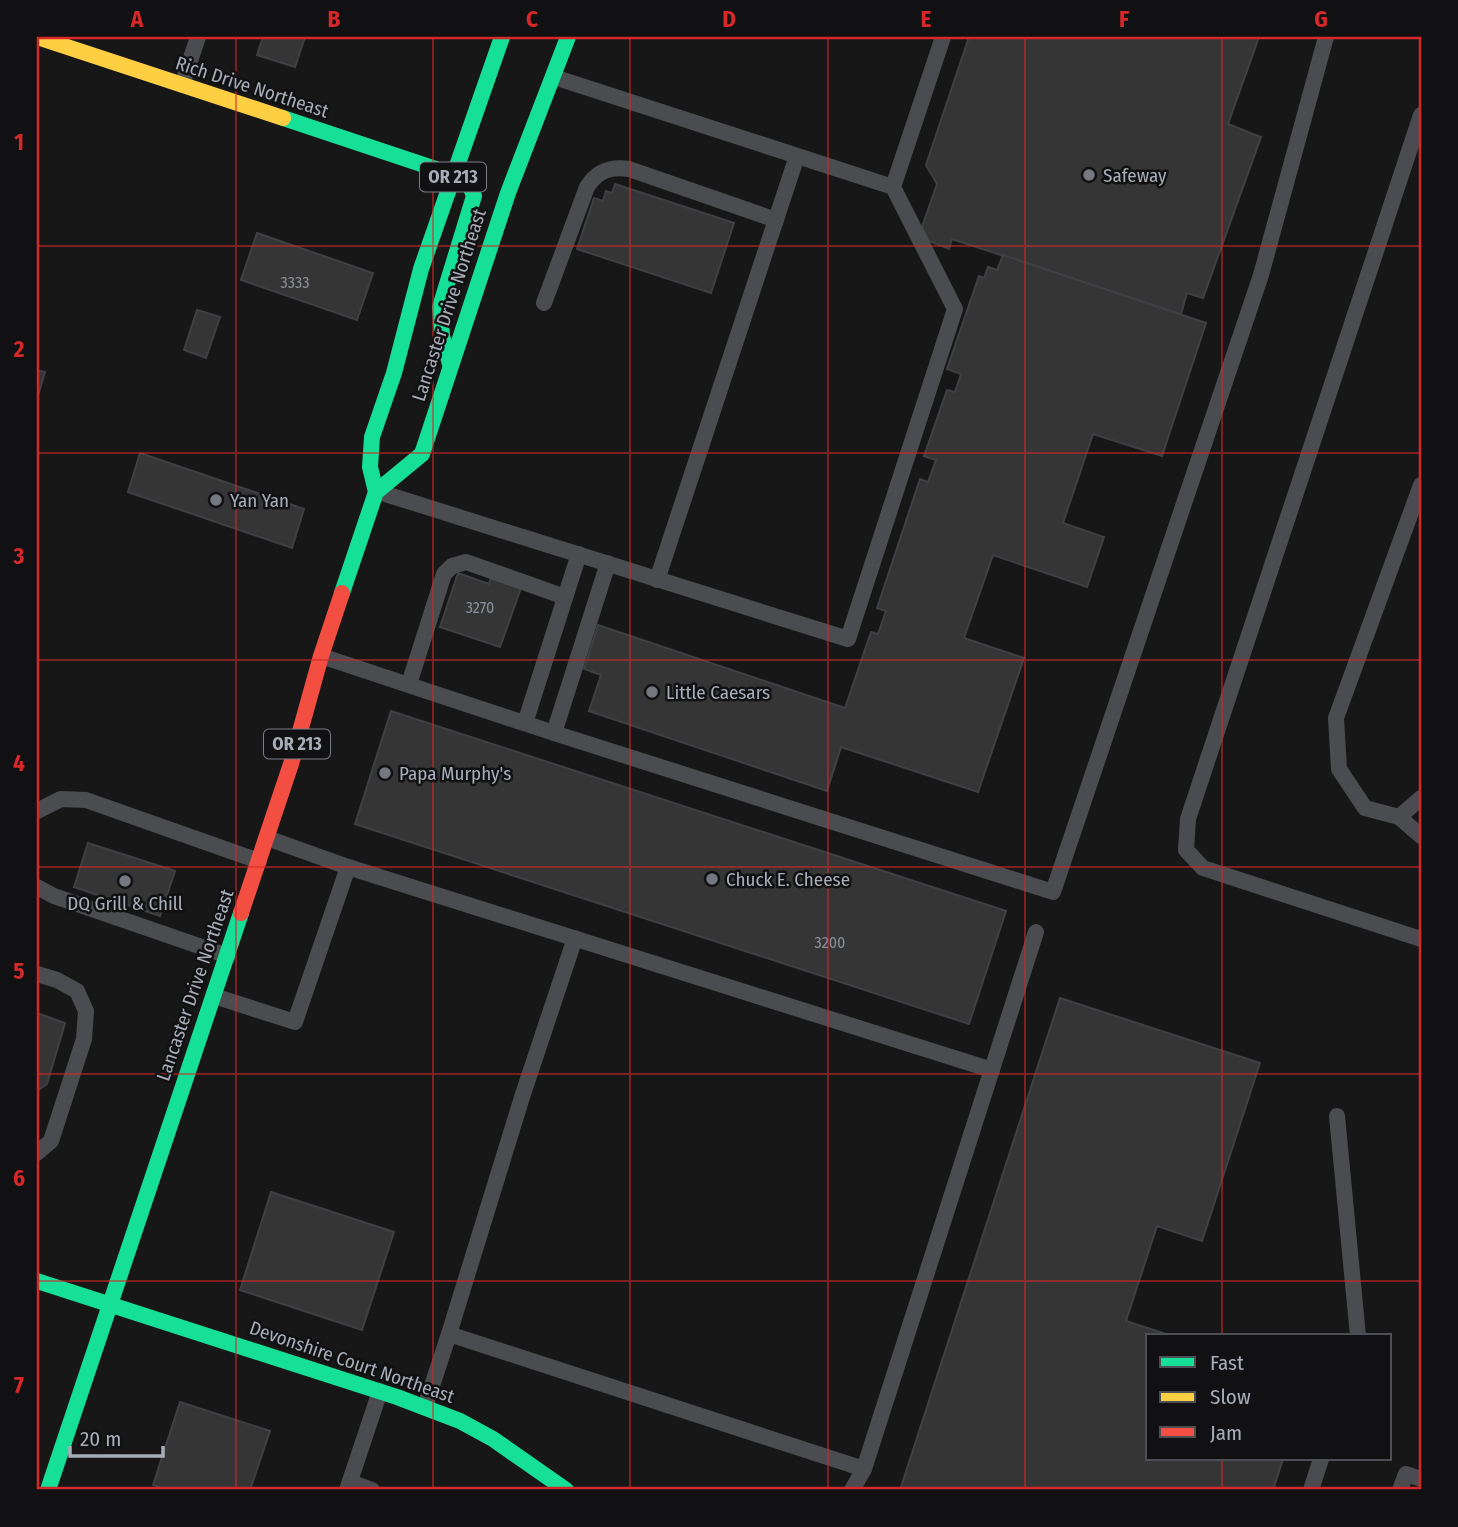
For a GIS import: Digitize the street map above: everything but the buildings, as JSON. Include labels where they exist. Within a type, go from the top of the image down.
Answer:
[{"type":"main road","name":"Rich Drive Northeast","points":[[37,37],[454,175]]},
{"type":"main road","name":"Lancaster Drive Northeast","points":[[376,492],[370,467],[372,437],[394,373],[421,269],[502,37]]},
{"type":"main road","name":"Lancaster Drive Northeast","points":[[48,1490],[267,838],[321,656],[376,492],[422,454],[508,193],[568,37]]},
{"type":"main road","points":[[451,366],[439,319],[440,307],[474,196],[473,187],[468,180],[454,175]]},
{"type":"main road","name":"Devonshire Court Northeast","points":[[37,1281],[425,1407],[460,1421],[493,1439],[557,1488]]},
{"type":"lane","points":[[182,85],[198,37]]},
{"type":"lane","points":[[893,187],[943,37]]},
{"type":"lane","points":[[321,656],[1053,892],[1261,275],[1326,37]]},
{"type":"lane","points":[[376,492],[848,639],[955,309],[893,187],[554,77]]},
{"type":"lane","points":[[1421,115],[1188,819],[1186,850],[1203,868],[1421,939]]},
{"type":"lane","points":[[657,580],[797,156]]},
{"type":"lane","points":[[544,303],[587,187],[592,179],[609,169],[629,169],[776,220]]},
{"type":"lane","points":[[1421,485],[1336,718],[1339,769],[1365,808],[1399,817],[1421,836]]},
{"type":"lane","points":[[525,723],[579,554]]},
{"type":"lane","points":[[409,684],[444,574],[452,566],[466,562],[565,597]]},
{"type":"lane","points":[[554,733],[608,563]]},
{"type":"lane","points":[[1399,817],[1421,798]]},
{"type":"lane","points":[[37,811],[61,799],[86,800],[259,861]]},
{"type":"lane","points":[[267,838],[348,867],[992,1070]]},
{"type":"lane","points":[[214,996],[295,1022],[348,867]]},
{"type":"lane","points":[[37,887],[65,900],[228,956]]},
{"type":"lane","points":[[852,1490],[864,1469],[1036,932]]},
{"type":"lane","points":[[425,1407],[575,938]]},
{"type":"lane","points":[[37,974],[57,980],[77,991],[86,1011],[84,1038],[51,1141],[37,1153]]},
{"type":"lane","points":[[1337,1116],[1358,1334]]},
{"type":"lane","points":[[449,1334],[864,1469]]},
{"type":"lane","points":[[372,1490],[349,1486],[380,1391]]},
{"type":"lane","points":[[1311,1490],[1321,1460]]},
{"type":"lane","points":[[1400,1490],[1406,1474],[1421,1479]]},
{"type":"traffic: fast","points":[[376,492],[370,467],[372,437],[394,373],[421,269],[502,37]]},
{"type":"traffic: fast","points":[[342,593],[376,492],[422,454],[508,193],[568,37]]},
{"type":"traffic: fast","points":[[283,118],[454,175]]},
{"type":"traffic: fast","points":[[450,364],[442,336],[440,307],[474,196],[469,183],[458,177]]},
{"type":"traffic: fast","points":[[48,1490],[241,913]]},
{"type":"traffic: fast","points":[[37,1281],[397,1397],[460,1421],[493,1439],[566,1490]]},
{"type":"traffic: slow","points":[[37,37],[283,118]]},
{"type":"traffic: jam","points":[[241,913],[291,764],[321,656],[342,593]]},
{"type":"place","name":"Safeway","points":[[1089,175]]},
{"type":"place","name":"Yan Yan","points":[[216,500]]},
{"type":"place","name":"Little Caesars","points":[[652,692]]},
{"type":"place","name":"Papa Murphy's","points":[[385,773]]},
{"type":"place","name":"Chuck E. Cheese","points":[[712,879]]},
{"type":"place","name":"DQ Grill & Chill","points":[[125,881]]}]
